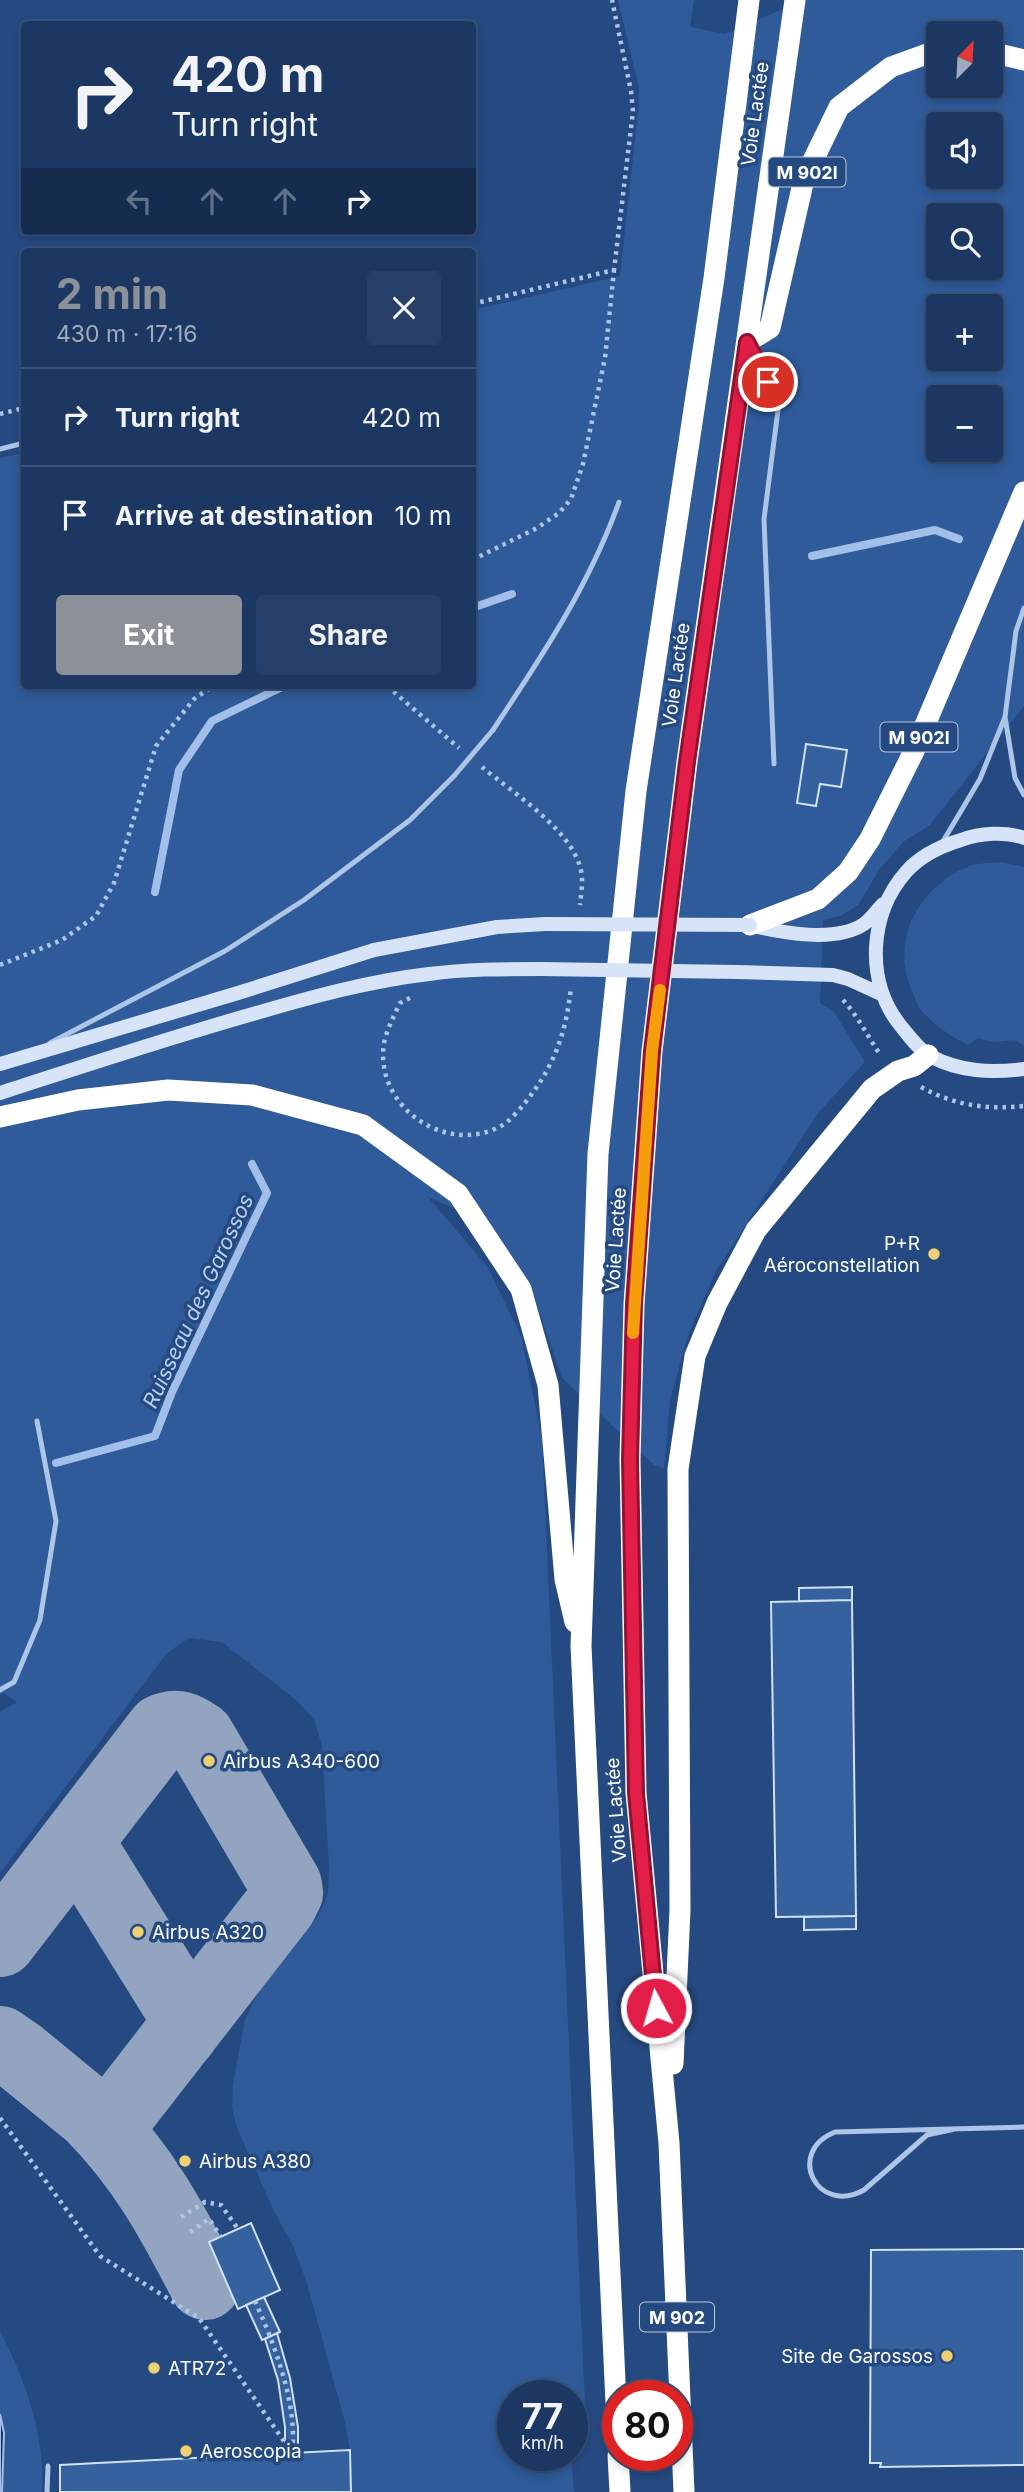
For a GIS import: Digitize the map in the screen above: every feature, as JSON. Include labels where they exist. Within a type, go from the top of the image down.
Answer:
[{"type":"highway","name":"Voie Lactée","points":[[615,2380],[581,1646],[598,1154],[636,791],[714,278],[749,0]]},
{"type":"highway","name":"Voie Lactée","points":[[684,2492],[669,2143],[636,1793],[630,1459],[634,1304],[654,1037],[687,762],[795,0]]},
{"type":"highway","name":"M 902l","points":[[747,342],[770,328],[804,179],[839,107],[891,67],[926,55]]},
{"type":"highway","points":[[1003,55],[1024,60]]},
{"type":"highway","name":"M 902l","points":[[750,925],[818,899],[848,872],[870,839],[914,751],[1024,492]]},
{"type":"highway","points":[[669,2143],[680,1910],[678,1469],[695,1356],[717,1303],[756,1230],[872,1089],[884,1079],[914,1066],[928,1055]]},
{"type":"highway","points":[[0,1117],[78,1100],[168,1090],[252,1095],[363,1125],[458,1194],[521,1289],[548,1385],[565,1579],[581,1646]]},
{"type":"highway","points":[[619,2471],[620,2492]]},
{"type":"main road","points":[[0,1064],[374,950],[497,927],[545,924],[750,925],[785,934],[832,934],[862,925],[887,901],[907,871],[940,846],[976,835],[1015,835],[1024,838]]},
{"type":"main road","points":[[887,901],[877,932],[876,964],[883,995],[894,1017],[928,1055],[958,1066],[991,1073],[1024,1069]]},
{"type":"main road","points":[[0,1093],[220,1023],[317,996],[429,974],[478,969],[833,975],[883,995]]},
{"type":"lane","points":[[747,342],[779,402],[764,519],[774,764]]},
{"type":"lane","points":[[0,449],[21,444]]},
{"type":"lane","points":[[24,1057],[225,951],[304,900],[410,820],[454,776],[493,730],[555,637],[608,534],[619,502]]},
{"type":"lane","points":[[940,846],[981,779],[1005,717],[1016,631],[1024,608]]},
{"type":"lane","points":[[1005,717],[1015,778],[1024,795]]},
{"type":"lane","points":[[0,1690],[14,1682],[40,1620],[56,1521],[37,1421]]},
{"type":"lane","points":[[955,2129],[927,2135],[864,2190],[854,2195],[843,2197],[823,2191],[811,2174],[811,2153],[825,2136],[835,2132],[1024,2127]]},
{"type":"lane","points":[[47,2492],[48,2466]]},
{"type":"path","points":[[476,558],[537,528],[559,513],[570,499],[583,464],[605,358],[633,111],[612,0]]},
{"type":"path","points":[[476,303],[614,270]]},
{"type":"path","points":[[0,414],[21,409]]},
{"type":"path","points":[[0,965],[62,940],[96,916],[114,883],[156,746],[194,699],[208,689]]},
{"type":"path","points":[[836,995],[853,1011],[885,1061]]},
{"type":"path","points":[[913,1083],[938,1097],[964,1105],[1000,1109],[1024,1106]]},
{"type":"path","points":[[0,2118],[100,2256],[199,2318],[292,2453],[292,2428],[283,2372],[274,2342],[255,2301]]},
{"type":"path","points":[[181,2217],[205,2202],[221,2206],[238,2229]]},
{"type":"path","points":[[190,2232],[209,2219],[220,2237]]},
{"type":"shaded area","points":[[618,0],[694,0],[690,27],[725,34],[804,0],[1024,0],[1024,706],[930,825],[903,842],[879,870],[858,905],[842,915],[823,920],[820,1003],[834,1012],[865,1062],[818,1113],[716,1271],[688,1335],[670,1400],[664,1468],[654,1465],[562,1378],[533,1294],[487,1224],[427,1196],[487,1266],[521,1336],[542,1439],[584,2380],[497,2380],[497,2471],[572,2471],[574,2492],[351,2492],[350,2450],[345,2422],[306,2280],[293,2246],[274,2211],[237,2128],[232,2108],[233,2084],[245,2020],[264,1981],[318,1916],[328,1894],[329,1866],[322,1746],[314,1719],[296,1700],[222,1642],[189,1638],[167,1653],[0,1873],[0,1712],[17,1702],[3,1693],[0,1694],[0,458],[21,454],[21,689],[476,689],[476,309],[620,276],[639,88]]},
{"type":"shaded area","points":[[1001,862],[1024,867],[1024,1046],[1015,1040],[993,1042],[978,1038],[968,1045],[937,1026],[918,1006],[906,972],[906,936],[921,903],[933,889],[969,866]]},
{"type":"shaded area","points":[[0,2331],[32,2409],[40,2450],[42,2492],[2,2492],[4,2433],[0,2414]]},
{"type":"shaded area","points":[[0,2414],[4,2433],[2,2492],[0,2492]]},
{"type":"building","points":[[806,744],[847,750],[841,787],[820,784],[816,806],[797,803]]},
{"type":"building","points":[[852,1587],[852,1600],[799,1601],[799,1588]]},
{"type":"building","points":[[852,1600],[856,1916],[776,1917],[771,1602]]},
{"type":"building","points":[[856,1916],[856,1929],[804,1930],[804,1917]]},
{"type":"building","points":[[251,2223],[280,2290],[238,2309],[209,2242]]},
{"type":"building","name":"Site de Garossos","points":[[1024,2249],[1024,2465],[880,2467],[881,2463],[870,2463],[871,2250]]},
{"type":"building","points":[[264,2297],[280,2332],[262,2340],[246,2305]]},
{"type":"building","points":[[277,2333],[290,2378],[298,2427],[298,2452],[285,2453],[285,2427],[278,2380],[265,2339]]},
{"type":"building","points":[[350,2450],[351,2492],[60,2492],[60,2465]]},
{"type":"waterway","name":"Ruisseau des Garossos","points":[[812,556],[935,530],[959,539]]},
{"type":"waterway","name":"Ruisseau des Garossos","points":[[476,607],[512,594]]},
{"type":"waterway","name":"Ruisseau des Garossos","points":[[155,892],[179,770],[212,721],[278,689]]},
{"type":"waterway","name":"Ruisseau des Garossos","points":[[56,1463],[155,1436],[172,1392],[267,1193],[252,1164]]},
{"type":"taxiway","points":[[0,1941],[162,1730],[172,1727],[186,1729],[199,1737],[286,1885],[287,1893],[281,1905],[120,2112],[105,2118],[92,2115],[0,2042]]},
{"type":"taxiway","points":[[63,1859],[74,1854],[85,1857],[90,1862],[181,2008],[185,2016],[182,2033]]},
{"type":"taxiway","points":[[92,2115],[142,2175],[205,2284]]},
{"type":"slow traffic","points":[[633,1333],[652,1051],[660,990]]},
{"type":"place","name":"P+R Aéroconstellation","points":[[934,1254]]},
{"type":"place","name":"Airbus A340-600","points":[[209,1761]]},
{"type":"place","name":"Airbus A320","points":[[138,1932]]},
{"type":"place","name":"Airbus A380","points":[[185,2161]]},
{"type":"place","name":"Site de Garossos","points":[[947,2356]]},
{"type":"place","name":"ATR72","points":[[154,2368]]},
{"type":"place","name":"Aeroscopia","points":[[186,2451]]},
{"type":"route","points":[[656,2008],[636,1793],[630,1459],[634,1304],[652,1051],[687,762],[747,342],[768,382]]}]
